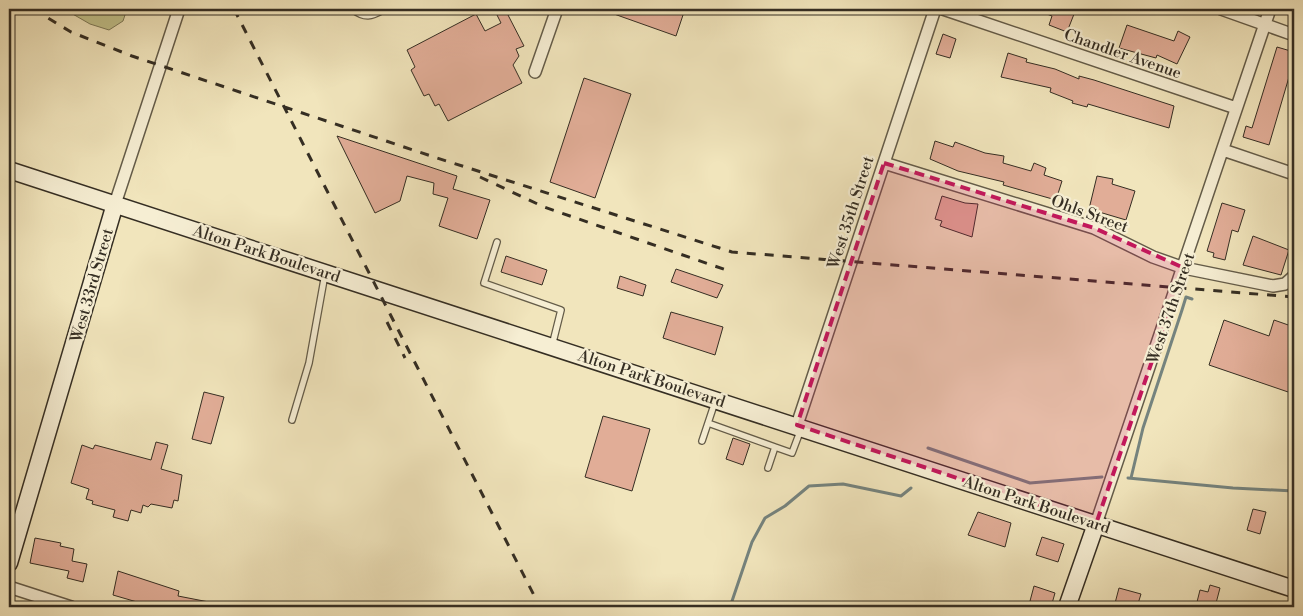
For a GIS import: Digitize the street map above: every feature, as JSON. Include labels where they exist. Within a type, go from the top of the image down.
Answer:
[{"type":"main road","name":"Alton Park Boulevard","points":[[9,170],[799,426],[1294,589]]},
{"type":"main road","name":"West 33rd Street","points":[[9,564],[111,203]]},
{"type":"main road","name":"West 37th Street","points":[[1067,607],[1096,524]]},
{"type":"street","name":"West 33rd Street","points":[[111,203],[179,9]]},
{"type":"street","points":[[535,72],[557,9]]},
{"type":"street","name":"West 35th Street","points":[[799,426],[934,9]]},
{"type":"street","name":"Chandler Avenue","points":[[943,9],[1236,108]]},
{"type":"street","points":[[1221,9],[1294,35]]},
{"type":"street","name":"West 37th Street","points":[[1096,524],[1270,9]]},
{"type":"street","points":[[1223,150],[1294,174]]},
{"type":"street","name":"Ohls Street","points":[[884,163],[1094,228],[1153,257],[1184,268],[1262,284],[1285,284],[1294,276]]},
{"type":"street","points":[[9,587],[71,607]]},
{"type":"lane","points":[[352,9],[361,16],[371,17],[385,9]]},
{"type":"lane","points":[[497,242],[484,283],[561,310],[552,346]]},
{"type":"lane","points":[[292,420],[309,363],[326,272]]},
{"type":"lane","points":[[702,441],[716,400]]},
{"type":"lane","points":[[708,423],[792,452],[799,426]]},
{"type":"lane","points":[[768,468],[775,447]]},
{"type":"highlighted area","points":[[884,163],[1094,228],[1184,268],[1096,524],[797,425]]},
{"type":"green space","points":[[64,9],[127,9],[123,21],[109,30],[90,24]]},
{"type":"building","points":[[494,9],[520,9],[508,15],[524,46],[516,49],[519,56],[513,65],[522,83],[448,121],[439,104],[435,106],[429,94],[424,96],[411,70],[415,67],[407,50],[476,14],[485,31],[501,23]]},
{"type":"building","points":[[600,9],[685,9],[676,36]]},
{"type":"building","points":[[1034,9],[1076,9],[1067,32],[1049,25],[1052,16]]},
{"type":"building","points":[[1127,25],[1174,41],[1178,31],[1190,37],[1177,64],[1157,55],[1156,58],[1119,48]]},
{"type":"building","points":[[943,34],[956,39],[950,58],[936,54]]},
{"type":"building","points":[[1277,47],[1294,52],[1294,60],[1269,145],[1243,137],[1246,126],[1252,128]]},
{"type":"building","points":[[1008,53],[1027,59],[1026,62],[1055,69],[1079,79],[1079,76],[1094,80],[1174,106],[1169,128],[1088,104],[1087,107],[1072,103],[1073,101],[1050,92],[1051,88],[1001,77]]},
{"type":"building","points":[[584,78],[631,94],[595,198],[550,182]]},
{"type":"building","points":[[337,136],[457,176],[453,189],[490,200],[477,239],[439,226],[448,198],[433,194],[434,183],[407,176],[400,201],[375,213]]},
{"type":"building","points":[[935,141],[953,147],[955,142],[985,153],[1004,156],[1003,163],[1031,171],[1034,163],[1046,168],[1044,175],[1062,181],[1056,200],[1003,185],[1004,182],[958,171],[930,159]]},
{"type":"building","points":[[1097,176],[1113,179],[1112,184],[1135,191],[1126,220],[1089,209]]},
{"type":"building","points":[[942,196],[965,203],[978,204],[972,237],[940,226],[942,221],[935,219]]},
{"type":"building","points":[[1222,203],[1245,210],[1238,232],[1232,230],[1225,260],[1213,257],[1214,253],[1207,251]]},
{"type":"building","points":[[1253,236],[1289,250],[1281,275],[1243,265]]},
{"type":"building","points":[[506,256],[547,270],[542,285],[501,272]]},
{"type":"building","points":[[676,269],[723,285],[717,298],[671,282]]},
{"type":"building","points":[[620,276],[646,285],[643,296],[617,288]]},
{"type":"building","points":[[671,312],[723,327],[715,355],[663,338]]},
{"type":"building","points":[[1224,320],[1269,336],[1274,320],[1294,327],[1294,394],[1209,365]]},
{"type":"building","points":[[204,392],[224,397],[211,444],[192,439]]},
{"type":"building","points":[[603,416],[650,429],[632,491],[585,477]]},
{"type":"building","points":[[733,438],[750,444],[743,465],[726,459]]},
{"type":"building","points":[[156,442],[168,445],[161,469],[182,475],[178,501],[174,500],[172,508],[151,504],[148,507],[143,505],[141,513],[131,510],[128,521],[113,517],[115,510],[92,504],[93,501],[86,499],[89,489],[71,483],[82,445],[93,449],[95,445],[151,460]]},
{"type":"building","points":[[1253,509],[1266,512],[1260,534],[1247,530]]},
{"type":"building","points":[[978,512],[1011,523],[1005,547],[968,535]]},
{"type":"building","points":[[1042,537],[1064,544],[1058,562],[1036,555]]},
{"type":"building","points":[[35,538],[61,543],[60,546],[74,549],[72,561],[87,564],[83,582],[67,578],[69,571],[30,563]]},
{"type":"building","points":[[118,571],[179,591],[178,596],[214,603],[213,607],[136,607],[137,602],[113,595]]},
{"type":"building","points":[[1210,585],[1220,588],[1215,607],[1196,606],[1200,590],[1208,592]]},
{"type":"building","points":[[1034,586],[1055,593],[1051,607],[1030,601]]},
{"type":"building","points":[[1119,588],[1141,594],[1137,607],[1114,607]]},
{"type":"waterway","points":[[1131,478],[1143,428],[1186,297],[1192,299]]},
{"type":"waterway","points":[[928,448],[1030,483],[1102,477]]},
{"type":"waterway","points":[[1128,478],[1233,488],[1294,491]]},
{"type":"waterway","points":[[730,607],[752,542],[765,518],[785,506],[809,486],[843,484],[901,496],[911,488]]},
{"type":"railway","points":[[33,9],[71,32],[132,56],[434,157],[732,252],[1294,297]]},
{"type":"railway","points":[[234,9],[540,607]]},
{"type":"railway","points":[[480,177],[544,207],[732,272]]},
{"type":"railway","points":[[387,322],[405,358]]}]
